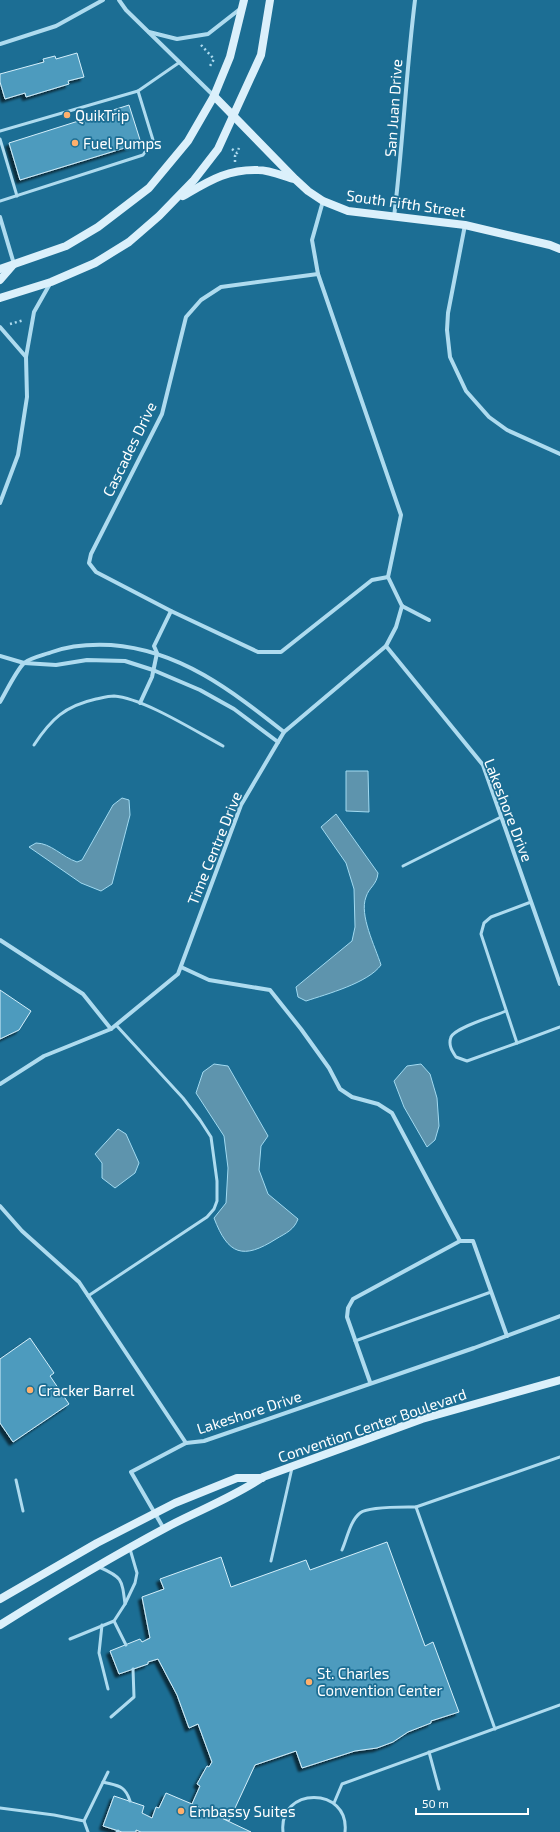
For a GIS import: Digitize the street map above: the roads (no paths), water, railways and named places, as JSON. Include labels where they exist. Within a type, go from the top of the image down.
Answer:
[{"type":"street","points":[[0,44],[56,26],[103,0]]},
{"type":"street","points":[[119,0],[126,10],[214,96]]},
{"type":"street","points":[[0,298],[51,282],[95,263],[128,242],[159,216],[194,180],[218,149],[260,55],[270,0]]},
{"type":"street","name":"San Juan Drive","points":[[394,218],[402,154],[409,50],[415,0]]},
{"type":"street","points":[[148,32],[177,39],[208,34],[244,3]]},
{"type":"street","points":[[0,269],[66,246],[98,227],[149,188],[188,141],[214,96],[230,57],[244,3]]},
{"type":"street","name":"South Fifth Street","points":[[214,96],[295,179],[308,191],[323,201],[348,211],[394,218],[465,225],[550,245],[560,249]]},
{"type":"street","points":[[173,202],[219,175],[259,170],[295,179]]},
{"type":"street","points":[[323,201],[312,240],[318,274],[401,515],[388,577],[402,606],[429,620]]},
{"type":"street","points":[[0,217],[14,265]]},
{"type":"street","points":[[465,225],[446,330],[450,357],[466,391],[489,417],[507,430],[560,454]]},
{"type":"street","points":[[0,280],[14,265]]},
{"type":"street","name":"Cascades Drive","points":[[318,274],[221,287],[201,300],[186,317],[162,414],[90,554],[89,563],[96,572],[171,611],[258,652],[281,652],[372,580],[388,577]]},
{"type":"street","points":[[0,503],[18,455],[27,397],[26,358],[34,312],[51,282]]},
{"type":"street","points":[[0,327],[26,358]]},
{"type":"street","name":"Time Centre Drive","points":[[0,1084],[44,1056],[111,1029],[178,974],[241,805],[284,732],[386,646],[396,627],[402,606]]},
{"type":"street","points":[[140,702],[152,678],[157,653],[154,646],[171,611]]},
{"type":"street","points":[[0,702],[24,663],[66,647],[98,644],[129,646],[157,653],[194,668],[248,704],[284,732]]},
{"type":"street","name":"Lakeshore Drive","points":[[386,646],[482,765],[560,984]]},
{"type":"street","points":[[0,656],[24,663],[56,665],[87,660],[125,661],[153,670],[200,690],[234,709],[278,742]]},
{"type":"street","points":[[0,940],[83,994],[111,1029]]},
{"type":"street","points":[[180,967],[209,980],[270,990],[305,1034],[329,1068],[340,1088],[352,1097],[378,1104],[392,1113],[460,1241]]},
{"type":"street","name":"Lakeshore Drive","points":[[0,1206],[22,1231],[79,1282],[186,1443],[212,1438],[325,1400],[370,1382],[507,1336],[560,1316]]},
{"type":"street","points":[[370,1382],[347,1317],[348,1308],[353,1299],[460,1241],[473,1241],[507,1336]]},
{"type":"street","name":"Convention Center Boulevard","points":[[0,1625],[130,1548],[164,1529],[243,1491],[263,1478],[422,1419],[560,1380]]},
{"type":"street","points":[[164,1529],[131,1472],[186,1443]]},
{"type":"street","name":"Convention Center Boulevard","points":[[0,1599],[97,1543],[156,1513],[237,1478],[263,1478]]},
{"type":"lane","points":[[0,131],[138,91],[180,62]]},
{"type":"lane","points":[[0,201],[143,155],[153,140],[138,91]]},
{"type":"lane","points":[[0,139],[17,196]]},
{"type":"lane","points":[[34,745],[54,719],[62,712],[82,702],[113,696],[140,702],[223,746]]},
{"type":"lane","points":[[403,866],[501,817]]},
{"type":"lane","points":[[517,1043],[481,934],[484,923],[491,917],[531,902]]},
{"type":"lane","points":[[506,1012],[458,1030],[452,1036],[450,1047],[456,1058],[467,1061],[560,1027]]},
{"type":"lane","points":[[88,1296],[207,1217],[214,1209],[217,1201],[217,1181],[211,1137],[183,1098],[116,1025]]},
{"type":"lane","points":[[356,1341],[491,1292]]},
{"type":"lane","points":[[342,1550],[352,1524],[360,1513],[373,1509],[416,1506],[560,1457]]},
{"type":"lane","points":[[271,1561],[292,1467]]},
{"type":"lane","points":[[16,1480],[23,1511]]},
{"type":"lane","points":[[416,1506],[495,1729]]},
{"type":"lane","points":[[70,1639],[114,1621],[125,1604],[135,1583],[137,1573],[130,1548]]},
{"type":"lane","points":[[99,1567],[113,1573],[122,1582],[125,1604]]},
{"type":"lane","points":[[114,1621],[126,1645]]},
{"type":"lane","points":[[102,1625],[99,1653],[108,1689]]},
{"type":"lane","points":[[111,1717],[134,1697],[133,1669]]},
{"type":"lane","points":[[334,1803],[342,1784],[560,1705]]},
{"type":"lane","points":[[429,1752],[439,1789]]},
{"type":"lane","points":[[88,1832],[84,1821],[108,1772]]},
{"type":"lane","points":[[103,1782],[122,1786],[130,1801]]},
{"type":"lane","points":[[283,1832],[283,1820],[288,1810],[295,1803],[304,1798],[314,1796],[325,1798],[334,1803],[340,1810],[344,1819],[345,1832]]},
{"type":"lane","points":[[0,1808],[54,1815],[84,1821]]},
{"type":"water","points":[[346,771],[368,771],[369,812],[346,811]]},
{"type":"water","points":[[122,798],[129,800],[130,815],[112,884],[101,891],[81,883],[29,847],[36,843],[47,845],[72,860],[77,862],[82,860],[113,805]]},
{"type":"water","points":[[336,814],[378,873],[375,883],[369,891],[364,904],[366,921],[381,965],[367,977],[357,982],[306,1001],[298,997],[296,987],[352,941],[355,927],[354,889],[346,863],[321,827]]},
{"type":"water","points":[[214,1064],[228,1066],[268,1136],[261,1146],[259,1170],[268,1194],[298,1219],[289,1231],[264,1246],[254,1250],[238,1250],[231,1246],[225,1240],[214,1218],[226,1203],[228,1168],[224,1136],[196,1093],[203,1072]]},
{"type":"water","points":[[421,1064],[430,1074],[437,1098],[439,1126],[435,1140],[427,1147],[404,1107],[394,1081],[407,1066]]},
{"type":"water","points":[[118,1129],[126,1134],[139,1163],[135,1173],[115,1188],[102,1178],[102,1163],[95,1154]]},
{"type":"place","name":"QuikTrip","points":[[67,115]]},
{"type":"place","name":"Fuel Pumps","points":[[75,143]]},
{"type":"place","name":"Cracker Barrel","points":[[30,1390]]},
{"type":"place","name":"St. Charles Convention Center","points":[[309,1682]]},
{"type":"place","name":"Embassy Suites","points":[[181,1811]]}]
